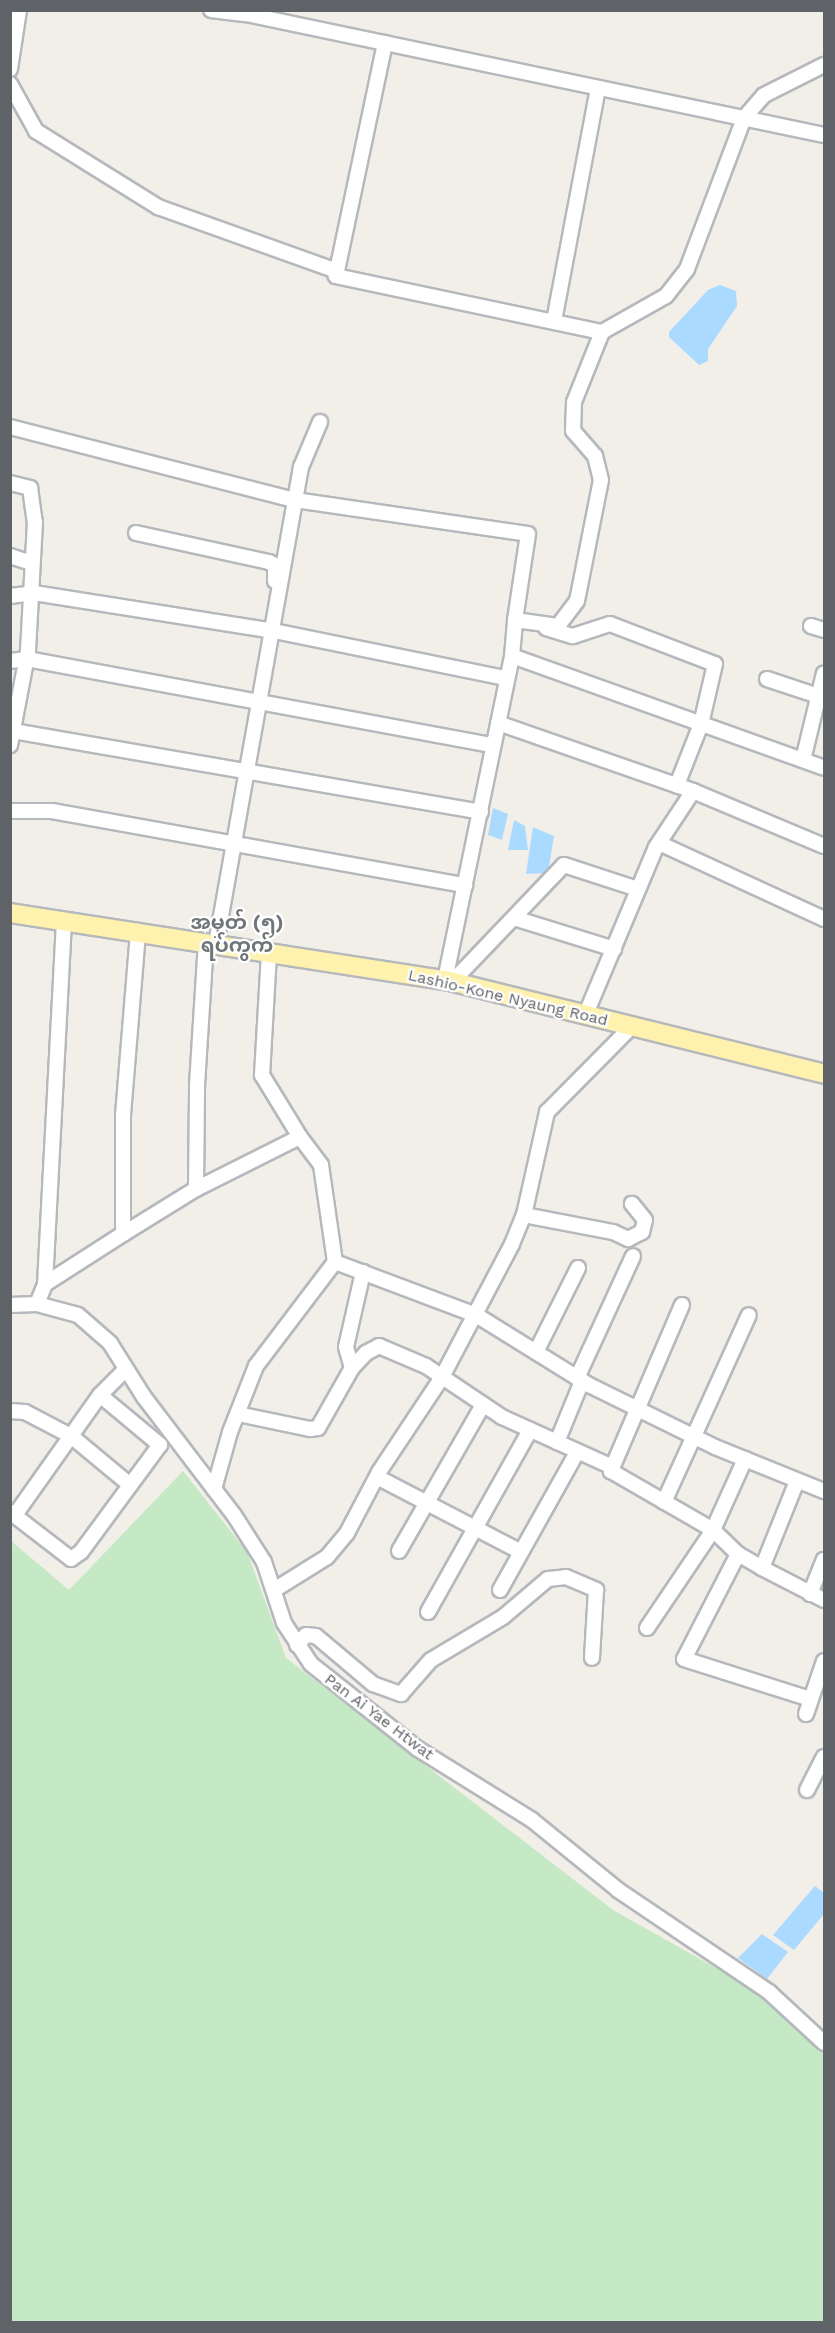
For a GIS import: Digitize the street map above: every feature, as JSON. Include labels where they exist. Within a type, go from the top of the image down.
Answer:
[{"type":"main road","name":"Lashio-Kone Nyaung Road","points":[[10,914],[138,931],[448,981],[825,1074]]},
{"type":"street","points":[[10,69],[19,10]]},
{"type":"street","points":[[211,10],[246,14],[825,135]]},
{"type":"street","points":[[385,43],[336,276],[602,332]]},
{"type":"street","points":[[537,625],[558,626],[577,601],[601,480],[595,456],[573,430],[574,402],[602,332],[666,296],[687,268],[744,118],[765,95],[825,65]]},
{"type":"street","points":[[10,84],[36,131],[158,207],[337,271]]},
{"type":"street","points":[[554,321],[598,88]]},
{"type":"street","points":[[196,1189],[197,1085],[211,944],[233,844],[245,771],[274,631],[301,467],[320,422]]},
{"type":"street","points":[[10,428],[295,500],[528,534],[512,656],[465,885],[448,981]]},
{"type":"street","points":[[10,483],[30,488],[33,500],[31,563],[34,593],[27,658],[11,738],[245,771],[481,812]]},
{"type":"street","points":[[136,533],[275,565],[271,610],[274,631]]},
{"type":"street","points":[[10,556],[31,563]]},
{"type":"street","points":[[10,596],[34,593],[274,631],[506,678]]},
{"type":"street","points":[[515,620],[573,636],[610,624],[715,664],[701,724],[677,785]]},
{"type":"street","points":[[811,626],[825,630]]},
{"type":"street","points":[[512,656],[825,768]]},
{"type":"street","points":[[10,661],[27,658],[493,745]]},
{"type":"street","points":[[803,760],[822,697],[825,674]]},
{"type":"street","points":[[767,679],[822,697]]},
{"type":"street","points":[[498,723],[693,791],[825,846]]},
{"type":"street","points":[[585,1016],[659,843],[693,791]]},
{"type":"street","points":[[10,811],[52,812],[465,885]]},
{"type":"street","points":[[659,843],[825,920]]},
{"type":"street","points":[[448,981],[514,918],[564,865],[639,889]]},
{"type":"street","points":[[514,918],[614,949]]},
{"type":"street","points":[[37,1304],[45,1284],[64,920]]},
{"type":"street","points":[[123,1234],[123,1115],[138,931]]},
{"type":"street","points":[[214,1489],[256,1366],[335,1262],[321,1165],[300,1137],[262,1075],[269,952]]},
{"type":"street","points":[[274,1590],[327,1557],[347,1533],[377,1477],[442,1377],[476,1315],[524,1215],[547,1112],[631,1027]]},
{"type":"street","points":[[45,1284],[196,1189],[300,1137]]},
{"type":"street","points":[[524,1215],[613,1232],[628,1239],[642,1232],[645,1220],[632,1204]]},
{"type":"street","points":[[557,1442],[579,1380],[633,1256]]},
{"type":"street","points":[[335,1262],[476,1315],[579,1380],[745,1459],[825,1491]]},
{"type":"street","points":[[536,1352],[578,1268]]},
{"type":"street","points":[[352,1368],[346,1347],[363,1272]]},
{"type":"street","name":"Pan Ai Yae Htwat","points":[[10,1305],[37,1304],[78,1315],[110,1342],[125,1370],[214,1489],[264,1562],[284,1623],[311,1664],[347,1695],[458,1775],[532,1820],[618,1890],[769,1992],[825,2043]]},
{"type":"street","points":[[682,1305],[612,1467],[613,1475],[714,1530],[738,1554],[825,1600]]},
{"type":"street","points":[[664,1502],[749,1315]]},
{"type":"street","points":[[238,1414],[310,1430],[318,1428],[352,1368],[366,1353],[379,1346],[442,1377],[483,1405],[530,1430],[612,1467]]},
{"type":"street","points":[[100,1395],[160,1445],[75,1559],[13,1513],[100,1395],[125,1370]]},
{"type":"street","points":[[399,1551],[483,1405]]},
{"type":"street","points":[[10,1412],[25,1412],[71,1436],[130,1485]]},
{"type":"street","points":[[428,1612],[530,1430]]},
{"type":"street","points":[[500,1590],[577,1452]]},
{"type":"street","points":[[647,1628],[714,1530],[745,1459]]},
{"type":"street","points":[[377,1477],[521,1552]]},
{"type":"street","points":[[762,1568],[797,1481]]},
{"type":"street","points":[[738,1554],[684,1659],[810,1699]]},
{"type":"street","points":[[810,1594],[825,1560]]},
{"type":"street","points":[[297,1645],[306,1635],[316,1636],[373,1684],[401,1694],[431,1660],[503,1617],[548,1579],[566,1577],[596,1590],[592,1658]]},
{"type":"street","points":[[806,1714],[825,1661]]},
{"type":"street","points":[[807,1790],[825,1757]]},
{"type":"green space","points":[[183,1471],[247,1552],[286,1658],[613,1910],[766,1996],[824,2050],[824,2322],[11,2322],[10,1540],[69,1590]]},
{"type":"water","points":[[720,285],[736,291],[737,306],[708,349],[708,361],[699,365],[669,337],[669,332],[708,290]]},
{"type":"water","points":[[493,808],[508,814],[502,840],[488,835]]},
{"type":"water","points":[[514,820],[525,826],[528,850],[508,850]]},
{"type":"water","points":[[533,827],[554,836],[548,873],[526,874]]},
{"type":"water","points":[[815,1886],[824,1893],[824,1914],[794,1950],[773,1935]]},
{"type":"water","points":[[762,1934],[788,1952],[767,1979],[738,1958]]},
{"type":"district","name":"အမှတ် (၅) ရပ်ကွက်","points":[[237,934]]}]
